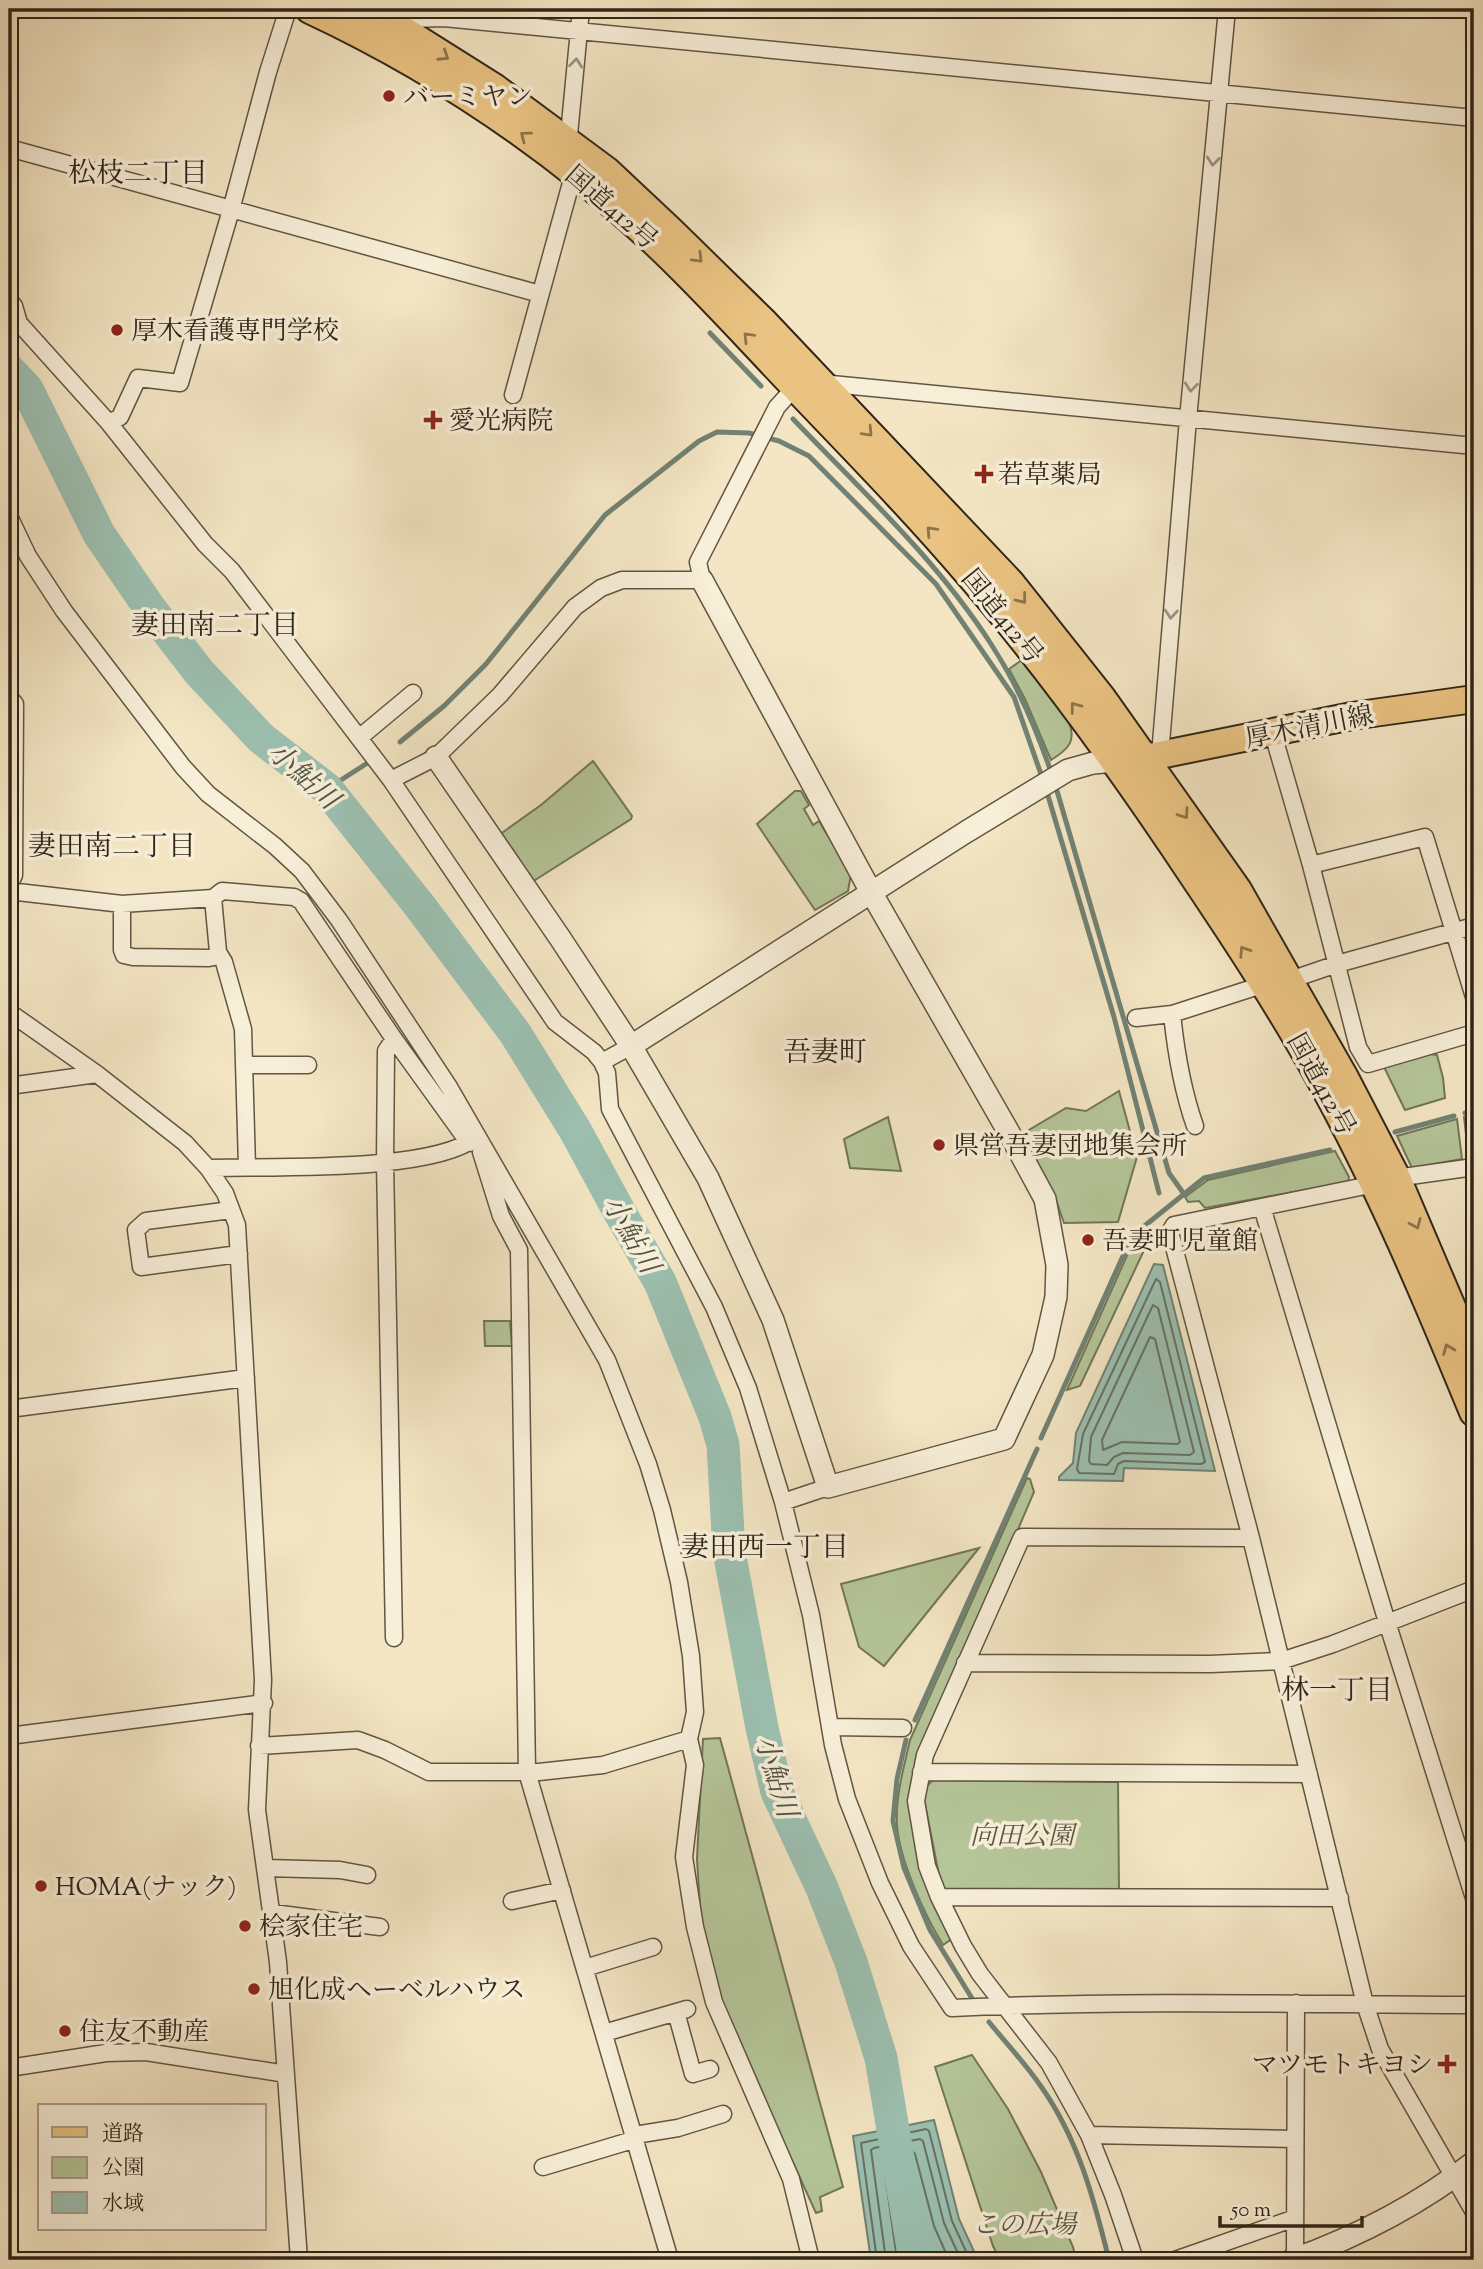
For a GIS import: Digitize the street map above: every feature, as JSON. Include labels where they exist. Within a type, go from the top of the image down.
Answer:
[{"type":"highway","name":"国道412号","points":[[310,9],[374,39],[499,116],[574,172],[652,239],[808,385],[1010,583],[1152,757],[1237,890],[1278,982],[1385,1181],[1474,1361]]},
{"type":"highway","name":"国道412号","points":[[364,9],[494,88],[606,171],[671,232],[808,385],[1020,634],[1278,982]]},
{"type":"highway","name":"国道412号","points":[[1385,1181],[1432,1310],[1474,1412]]},
{"type":"main road","name":"厚木清川線","points":[[1152,757],[1352,716],[1474,699]]},
{"type":"street","points":[[109,423],[120,416],[138,378],[180,383],[288,9]]},
{"type":"street","points":[[513,396],[574,172],[567,142],[581,9]]},
{"type":"street","points":[[602,1062],[965,832],[1059,776],[1080,766],[1152,757],[1227,9]]},
{"type":"street","points":[[394,25],[412,19],[444,18],[1474,118]]},
{"type":"street","points":[[9,148],[540,294]]},
{"type":"street","points":[[9,300],[14,306],[19,323],[109,423],[205,544],[232,571],[391,780],[555,1023],[594,1052],[602,1062],[607,1073],[610,1109],[714,1307],[748,1388],[783,1502],[811,1615],[830,1727],[847,1799],[880,1883],[911,1946],[952,2008],[1006,2005],[1296,2003],[1474,2005]]},
{"type":"street","points":[[783,1502],[1004,1439],[1043,1354],[1056,1297],[1057,1265],[1045,1199],[871,892],[702,580],[698,562],[781,400],[808,385],[1474,446]]},
{"type":"street","points":[[9,516],[28,556],[64,611],[183,767],[208,793],[302,871],[332,910],[442,1076],[473,1139],[501,1216],[519,1250],[527,1772],[670,2260]]},
{"type":"street","points":[[391,780],[436,757],[508,687],[575,607],[601,587],[622,580],[702,580]]},
{"type":"street","points":[[359,738],[413,693]]},
{"type":"street","points":[[9,697],[15,704],[14,875],[9,888],[122,904],[213,898],[222,891],[295,897],[301,901],[394,1040],[473,1139],[607,1360],[648,1464],[662,1510],[679,1582],[691,1656],[695,1712],[689,1740],[695,1765],[684,1857],[695,1927],[713,2003],[791,2179],[811,2260]]},
{"type":"street","points":[[1273,734],[1311,865],[1358,1046],[1368,1064],[1474,1033]]},
{"type":"street","points":[[436,757],[631,1046],[708,1178],[757,1282],[788,1362],[828,1487]]},
{"type":"street","points":[[1311,865],[1425,837],[1474,997]]},
{"type":"street","points":[[213,898],[218,951],[224,962],[243,1029],[247,1166]]},
{"type":"street","points":[[122,904],[124,955],[209,958],[220,956]]},
{"type":"street","points":[[1136,1018],[1172,1014],[1474,926]]},
{"type":"street","points":[[9,1012],[97,1074],[185,1143],[208,1168],[225,1193],[237,1225],[264,1703],[259,1746],[257,1810],[273,1913],[299,2260]]},
{"type":"street","points":[[1172,1014],[1180,1107],[1195,1126]]},
{"type":"street","points":[[394,1040],[386,1051],[385,1162],[394,1637]]},
{"type":"street","points":[[244,1065],[308,1065]]},
{"type":"street","points":[[9,1086],[97,1074]]},
{"type":"street","points":[[208,1168],[385,1162],[442,1153],[473,1139]]},
{"type":"street","points":[[1474,1167],[1385,1181],[1174,1225],[1170,1232],[1251,1538],[1365,2004],[1380,2049],[1474,2212]]},
{"type":"street","points":[[1262,1207],[1387,1622],[1474,1898]]},
{"type":"street","points":[[231,1210],[146,1221],[136,1230],[141,1267],[239,1254]]},
{"type":"street","points":[[9,1409],[246,1378]]},
{"type":"street","points":[[1135,2260],[1089,2135],[1049,2063],[980,1974],[962,1946],[927,1866],[916,1801],[925,1755],[1022,1538],[1251,1538]]},
{"type":"street","points":[[965,1663],[1210,1664],[1281,1661],[1333,1644],[1474,1589]]},
{"type":"street","points":[[9,1736],[264,1703]]},
{"type":"street","points":[[830,1727],[903,1728]]},
{"type":"street","points":[[259,1746],[358,1740],[429,1772],[527,1772],[603,1765],[689,1740]]},
{"type":"street","points":[[921,1772],[1310,1774]]},
{"type":"street","points":[[266,1868],[340,1870],[367,1875]]},
{"type":"street","points":[[512,1901],[562,1890]]},
{"type":"street","points":[[939,1897],[1340,1898]]},
{"type":"street","points":[[273,1913],[380,1927]]},
{"type":"street","points":[[585,1968],[653,1947]]},
{"type":"street","points":[[1296,2003],[1294,2260],[1353,2235],[1454,2177],[1474,2162]]},
{"type":"street","points":[[604,2033],[681,2011],[685,2076],[710,2069]]},
{"type":"street","points":[[9,2068],[106,2053],[146,2052],[286,2074]]},
{"type":"street","points":[[543,2167],[635,2137],[678,2128],[723,2114]]},
{"type":"street","points":[[1089,2135],[1295,2139]]},
{"type":"street","points":[[1175,2260],[1294,2218]]},
{"type":"green space","points":[[1022,660],[1068,719],[1071,727],[1070,744],[1051,760],[1009,669]]},
{"type":"green space","points":[[593,761],[632,816],[631,819],[532,882],[499,835],[541,805]]},
{"type":"green space","points":[[795,791],[801,791],[809,805],[804,809],[813,825],[819,821],[851,874],[848,891],[815,910],[757,824]]},
{"type":"green space","points":[[1430,1054],[1437,1055],[1445,1098],[1405,1110],[1384,1067]]},
{"type":"green space","points":[[1119,1091],[1137,1157],[1118,1222],[1064,1223],[1054,1194],[1022,1142],[1029,1130],[1066,1108],[1086,1111]]},
{"type":"green space","points":[[1474,1114],[1474,1160],[1469,1160],[1464,1117]]},
{"type":"green space","points":[[888,1117],[901,1171],[850,1168],[844,1139]]},
{"type":"green space","points":[[1457,1119],[1462,1159],[1412,1168],[1397,1136]]},
{"type":"green space","points":[[1335,1151],[1349,1177],[1348,1182],[1205,1208],[1199,1201],[1188,1202],[1185,1197],[1208,1180]]},
{"type":"green space","points":[[1140,1234],[1148,1242],[1080,1386],[1067,1390],[1133,1242]]},
{"type":"green space","points":[[484,1321],[510,1321],[512,1346],[485,1346]]},
{"type":"green space","points":[[1027,1478],[1030,1479],[1034,1492],[924,1748],[920,1863],[934,1906],[953,1938],[943,1945],[928,1919],[902,1854],[897,1825],[900,1782],[910,1740]]},
{"type":"green space","points":[[979,1548],[884,1666],[859,1647],[841,1584]]},
{"type":"green space","points":[[720,1738],[843,2187],[820,2197],[822,2211],[816,2213],[721,2005],[701,1923],[697,1859],[703,1739]]},
{"type":"green space","name":"向田公園","points":[[933,1780],[1118,1782],[1119,1890],[947,1890],[941,1885],[924,1799],[924,1789]]},
{"type":"green space","name":"この広場","points":[[972,2055],[1008,2109],[1041,2172],[1076,2260],[1000,2260],[993,2246],[935,2067]]},
{"type":"water","points":[[1154,1264],[1163,1265],[1215,1471],[1124,1468],[1123,1481],[1059,1480],[1073,1463],[1076,1433]]},
{"type":"water","points":[[934,2120],[959,2219],[978,2260],[871,2260],[853,2136]]},
{"type":"waterway","points":[[710,333],[761,386]]},
{"type":"waterway","name":"小鮎川","points":[[9,370],[27,389],[99,534],[149,607],[199,672],[261,738],[327,789],[515,1033],[575,1130],[660,1282],[715,1417],[723,1445],[729,1551],[762,1728],[777,1792],[822,1888],[851,1962],[881,2058],[915,2260]]},
{"type":"waterway","points":[[793,419],[898,527],[970,613],[1018,691],[1052,775]]},
{"type":"waterway","points":[[400,742],[444,706],[486,664],[605,515],[699,441],[717,432],[749,433],[779,441],[809,456],[936,584],[1014,697],[1043,780]]},
{"type":"waterway","points":[[327,789],[366,764]]},
{"type":"waterway","points":[[1055,784],[1169,1173],[1184,1194]]},
{"type":"waterway","points":[[1046,789],[1114,1017],[1159,1193]]},
{"type":"waterway","points":[[1465,1113],[1474,1111]]},
{"type":"waterway","points":[[1395,1132],[1454,1116]]},
{"type":"waterway","points":[[1041,1438],[1132,1236],[1204,1178],[1330,1150]]},
{"type":"waterway","points":[[915,1720],[1037,1449]]},
{"type":"waterway","points":[[906,1740],[897,1779],[893,1821],[904,1868],[930,1930],[973,2000]]},
{"type":"waterway","points":[[989,2022],[1034,2077],[1065,2126],[1091,2192],[1109,2260]]},
{"type":"place","name":"バーミヤン","points":[[389,96]]},
{"type":"place","name":"厚木看護専門学校","points":[[117,330]]},
{"type":"place","name":"愛光病院","points":[[433,420]]},
{"type":"place","name":"若草薬局","points":[[984,474]]},
{"type":"place","name":"県営吾妻団地集会所","points":[[939,1145]]},
{"type":"place","name":"吾妻町児童館","points":[[1088,1240]]},
{"type":"place","name":"HOMA(ナック)","points":[[41,1886]]},
{"type":"place","name":"桧家住宅","points":[[245,1926]]},
{"type":"place","name":"旭化成ヘーベルハウス","points":[[254,1989]]},
{"type":"place","name":"住友不動産","points":[[65,2031]]},
{"type":"place","name":"マツモトキヨシ","points":[[1447,2064]]},
{"type":"district","name":"松枝二丁目","points":[[138,172]]},
{"type":"district","name":"妻田南二丁目","points":[[215,624]]},
{"type":"district","name":"妻田南二丁目","points":[[112,845]]},
{"type":"district","name":"吾妻町","points":[[825,1051]]},
{"type":"district","name":"妻田西一丁目","points":[[765,1546]]},
{"type":"district","name":"林一丁目","points":[[1337,1689]]}]
